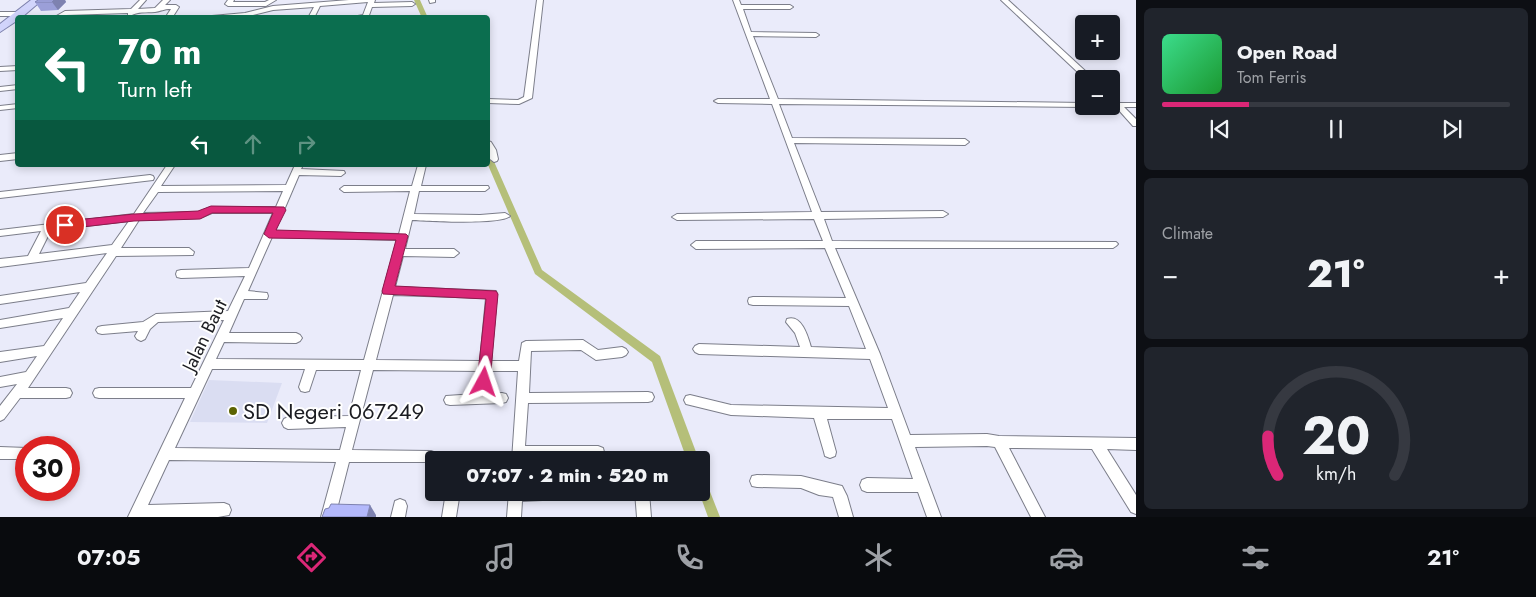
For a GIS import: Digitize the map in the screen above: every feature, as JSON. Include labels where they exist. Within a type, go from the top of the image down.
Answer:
[{"type":"main road","points":[[18,15],[37,0]]},
{"type":"main road","points":[[0,29],[15,18]]},
{"type":"street","points":[[129,15],[143,0]]},
{"type":"street","points":[[154,15],[167,0]]},
{"type":"street","points":[[231,0],[228,4],[266,4],[273,0]]},
{"type":"street","points":[[280,15],[294,0]]},
{"type":"street","points":[[490,102],[519,102],[528,98],[540,0]]},
{"type":"street","points":[[1004,0],[1080,70]]},
{"type":"street","points":[[245,15],[264,10],[318,4],[371,2],[412,4]]},
{"type":"street","points":[[366,15],[371,2]]},
{"type":"street","points":[[790,7],[737,3],[774,101],[791,140],[829,245],[874,354],[934,517]]},
{"type":"street","points":[[312,15],[318,4]]},
{"type":"street","points":[[63,15],[132,12],[176,7],[170,15]]},
{"type":"street","points":[[0,14],[15,17]]},
{"type":"street","points":[[749,34],[816,35]]},
{"type":"street","points":[[0,69],[15,68]]},
{"type":"street","points":[[0,89],[15,87]]},
{"type":"street","points":[[718,101],[1075,105]]},
{"type":"street","points":[[1120,105],[1136,105]]},
{"type":"street","points":[[0,108],[15,106]]},
{"type":"street","points":[[1120,110],[1136,124]]},
{"type":"street","points":[[791,140],[965,142]]},
{"type":"street","points":[[490,149],[494,159]]},
{"type":"street","points":[[0,158],[15,156]]},
{"type":"street","points":[[0,415],[30,376],[134,217],[170,167]]},
{"type":"street","points":[[328,517],[352,421],[422,167]]},
{"type":"street","points":[[297,168],[342,170]]},
{"type":"street","name":"Jalan Baut","points":[[136,514],[242,295],[290,188],[297,168]]},
{"type":"street","points":[[0,195],[150,178]]},
{"type":"street","points":[[154,189],[290,188]]},
{"type":"street","points":[[344,189],[485,188]]},
{"type":"street","points":[[0,233],[134,217],[200,215],[211,210],[280,210]]},
{"type":"street","points":[[676,217],[943,214]]},
{"type":"street","points":[[408,217],[480,218],[505,216]]},
{"type":"street","points":[[31,260],[48,227]]},
{"type":"street","points":[[269,234],[402,236]]},
{"type":"street","points":[[696,245],[1113,244]]},
{"type":"street","points":[[0,264],[114,250],[189,252]]},
{"type":"street","points":[[398,252],[454,253]]},
{"type":"street","points":[[180,274],[252,272]]},
{"type":"street","points":[[0,300],[89,287]]},
{"type":"street","points":[[388,291],[492,294],[482,398]]},
{"type":"street","points":[[242,295],[263,296]]},
{"type":"street","points":[[753,301],[852,302]]},
{"type":"street","points":[[0,324],[72,312]]},
{"type":"street","points":[[141,336],[146,326],[156,318],[232,315]]},
{"type":"street","points":[[791,322],[800,331],[807,352]]},
{"type":"street","points":[[102,330],[146,326]]},
{"type":"street","points":[[222,337],[296,338]]},
{"type":"street","points":[[518,451],[525,348],[528,346],[583,345],[596,355],[622,352]]},
{"type":"street","points":[[699,349],[874,354]]},
{"type":"street","points":[[0,357],[47,350]]},
{"type":"street","points":[[209,364],[524,366]]},
{"type":"street","points":[[304,388],[312,365]]},
{"type":"street","points":[[0,382],[30,376]]},
{"type":"street","points":[[18,393],[66,393]]},
{"type":"street","points":[[99,393],[195,393]]},
{"type":"street","points":[[522,398],[648,397]]},
{"type":"street","points":[[450,400],[502,398]]},
{"type":"street","points":[[690,400],[731,410],[896,414]]},
{"type":"street","points":[[819,413],[830,452]]},
{"type":"street","points":[[288,423],[352,421]]},
{"type":"street","points":[[907,441],[988,440],[999,442],[1136,444]]},
{"type":"street","points":[[999,442],[1038,517]]},
{"type":"street","points":[[1096,444],[1136,507]]},
{"type":"street","points":[[0,453],[15,453]]},
{"type":"street","points":[[165,454],[425,457]]},
{"type":"street","points":[[758,481],[801,482],[837,491],[846,517]]},
{"type":"street","points":[[867,485],[923,486]]},
{"type":"street","points":[[449,517],[451,501]]},
{"type":"street","points":[[514,517],[515,501]]},
{"type":"street","points":[[643,501],[644,517]]},
{"type":"street","points":[[136,514],[224,510]]},
{"type":"shaded area","name":"SD Negeri 067249","points":[[209,380],[282,383],[267,423],[190,422]]},
{"type":"building","points":[[38,0],[54,0],[52,2],[35,2]]},
{"type":"building","points":[[331,504],[370,505],[367,517],[322,517],[325,509],[329,508]]},
{"type":"waterway","points":[[417,0],[424,15]]},
{"type":"waterway","points":[[490,162],[538,272],[656,359],[690,451]]},
{"type":"waterway","points":[[708,501],[714,517]]},
{"type":"place","name":"SD Negeri 067249","points":[[233,411]]},
{"type":"route","points":[[65,225],[134,217],[200,215],[211,210],[280,210],[269,234],[402,236],[388,291],[492,294],[484,382]]}]
